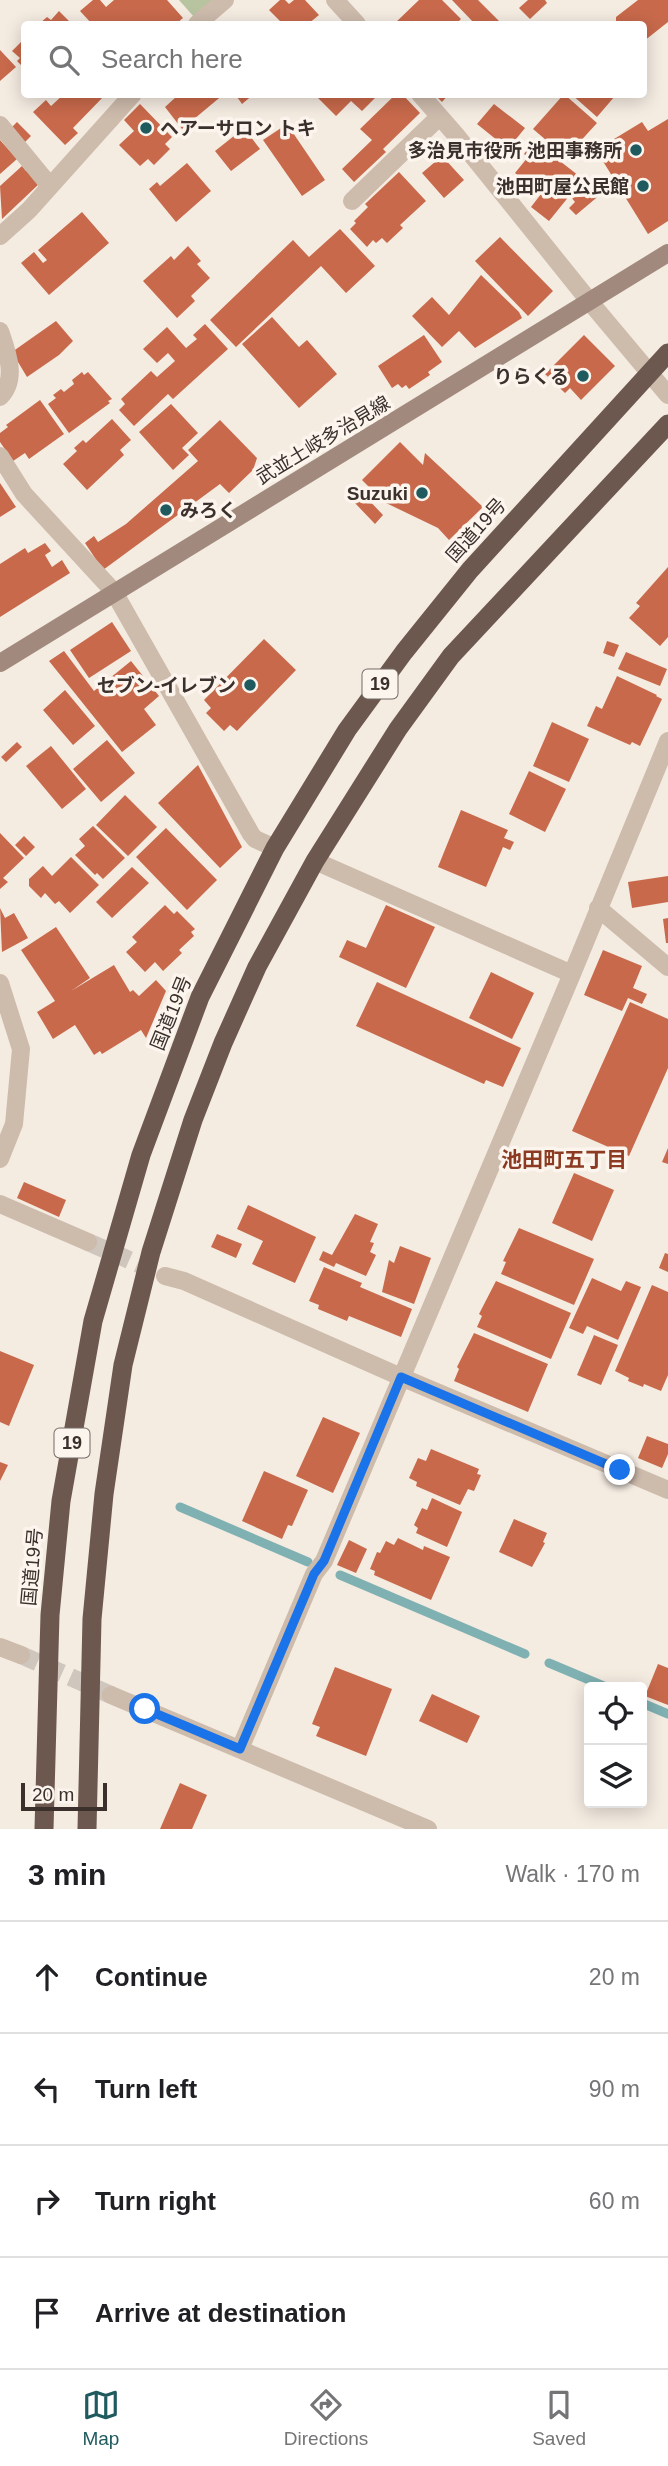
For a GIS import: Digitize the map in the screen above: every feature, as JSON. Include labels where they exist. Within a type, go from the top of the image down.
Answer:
[{"type":"highway","name":"国道19号","points":[[44,1829],[50,1615],[61,1501],[93,1321],[141,1154],[200,997],[275,848],[347,730],[404,652],[470,570],[668,353]]},
{"type":"highway","name":"19","points":[[87,1829],[92,1619],[104,1494],[123,1365],[151,1252],[193,1119],[223,1043],[257,967],[315,861],[398,729],[451,656],[668,424]]},
{"type":"main road","name":"武並土岐多治見線","points":[[0,663],[668,253]]},
{"type":"street","points":[[201,21],[225,0]]},
{"type":"street","points":[[335,0],[354,21]]},
{"type":"street","points":[[0,236],[29,210],[129,98]]},
{"type":"street","points":[[423,98],[668,395]]},
{"type":"street","points":[[352,201],[439,117]]},
{"type":"street","points":[[0,125],[50,186]]},
{"type":"street","points":[[0,331],[11,376],[5,392],[0,397]]},
{"type":"street","points":[[0,456],[24,494],[114,592],[251,834],[255,839],[275,848]]},
{"type":"street","points":[[240,1749],[314,1574],[324,1561],[668,741]]},
{"type":"street","points":[[315,861],[572,974]]},
{"type":"street","points":[[598,908],[668,967]]},
{"type":"street","points":[[0,983],[21,1049],[14,1124],[0,1159]]},
{"type":"street","points":[[0,1204],[88,1242]]},
{"type":"street","points":[[164,1276],[184,1281],[401,1377],[668,1490]]},
{"type":"street","points":[[0,1647],[21,1655]]},
{"type":"street","points":[[111,1695],[428,1829]]},
{"type":"green space","points":[[179,0],[212,0],[194,17]]},
{"type":"building","points":[[93,0],[100,0],[106,7],[114,0],[167,0],[183,18],[180,21],[89,21],[80,11]]},
{"type":"building","points":[[280,0],[289,4],[294,0],[305,0],[319,15],[312,21],[280,21],[269,10]]},
{"type":"building","points":[[419,0],[442,0],[461,19],[459,21],[397,21]]},
{"type":"building","points":[[452,0],[478,0],[499,21],[472,21]]},
{"type":"building","points":[[528,0],[545,0],[547,3],[530,19],[519,8]]},
{"type":"building","points":[[638,0],[668,0],[668,22],[647,39],[647,21],[616,21],[616,17]]},
{"type":"building","points":[[59,11],[69,21],[42,21],[47,17],[51,20]]},
{"type":"building","points":[[21,42],[21,65],[17,61],[20,58],[12,51]]},
{"type":"building","points":[[0,50],[16,67],[0,81]]},
{"type":"building","points":[[60,98],[102,98],[73,128],[78,133],[65,145],[33,112],[46,100],[51,106]]},
{"type":"building","points":[[175,98],[219,98],[182,129],[165,107]]},
{"type":"building","points":[[238,98],[249,98],[242,104]]},
{"type":"building","points":[[318,98],[375,98],[362,111],[351,101],[336,116]]},
{"type":"building","points":[[392,98],[406,98],[420,113],[383,149],[386,152],[354,182],[342,169],[372,140],[360,129]]},
{"type":"building","points":[[560,98],[569,98],[597,123],[566,157],[533,129]]},
{"type":"building","points":[[576,98],[613,98],[597,117]]},
{"type":"building","points":[[140,104],[172,137],[165,144],[170,149],[154,165],[148,159],[140,166],[119,145],[134,131],[124,120]]},
{"type":"building","points":[[494,104],[525,128],[508,149],[477,124]]},
{"type":"building","name":"池田町屋公民館","points":[[668,119],[668,221],[648,234],[596,150],[642,122],[648,131]]},
{"type":"building","points":[[17,122],[31,136],[25,142],[12,127]]},
{"type":"building","points":[[287,124],[325,180],[302,196],[263,140]]},
{"type":"building","points":[[244,128],[260,149],[231,171],[215,151]]},
{"type":"building","points":[[0,140],[17,159],[0,174]]},
{"type":"building","points":[[534,141],[583,179],[549,221],[531,207],[541,194],[515,173],[528,157],[524,154]]},
{"type":"building","points":[[442,156],[464,180],[444,198],[422,173]]},
{"type":"building","points":[[187,163],[211,191],[176,222],[149,189],[157,182],[160,186]]},
{"type":"building","points":[[22,166],[40,183],[2,219],[0,186]]},
{"type":"building","points":[[399,172],[426,201],[400,225],[403,228],[387,243],[382,238],[376,243],[373,240],[367,247],[350,229],[368,207],[365,204]]},
{"type":"building","points":[[596,175],[608,188],[576,215],[569,208],[575,202],[571,197]]},
{"type":"building","points":[[82,212],[109,243],[49,295],[21,263],[34,252],[43,263],[47,260],[38,250]]},
{"type":"building","points":[[340,229],[375,266],[346,293],[321,266],[236,347],[210,320],[293,240],[309,257]]},
{"type":"building","points":[[500,237],[553,291],[528,316],[475,261]]},
{"type":"building","points":[[188,246],[201,261],[197,264],[210,278],[191,296],[195,301],[177,318],[143,281],[171,256],[174,260]]},
{"type":"building","points":[[481,275],[522,318],[475,348],[459,331],[442,347],[412,316],[432,297],[449,315]]},
{"type":"building","points":[[272,317],[299,347],[307,340],[337,374],[299,408],[242,344]]},
{"type":"building","points":[[56,321],[73,341],[59,355],[27,377],[12,352]]},
{"type":"building","points":[[205,324],[228,349],[173,399],[168,394],[134,426],[119,410],[125,404],[121,399],[151,371],[157,377],[175,361],[168,353],[157,363],[143,349],[167,327],[186,348],[197,339],[193,335]]},
{"type":"building","points":[[424,335],[442,362],[428,372],[430,375],[409,389],[406,385],[402,388],[398,384],[392,388],[378,366]]},
{"type":"building","points":[[584,335],[615,366],[581,400],[570,388],[565,393],[545,374]]},
{"type":"building","points":[[82,372],[84,375],[88,372],[112,399],[69,433],[48,404],[56,398],[53,395],[61,389],[64,392],[74,384],[72,380]]},
{"type":"building","points":[[40,400],[64,434],[29,459],[25,453],[13,461],[0,442],[0,433],[8,427],[6,425]]},
{"type":"building","points":[[171,404],[198,433],[182,448],[189,455],[173,470],[139,432]]},
{"type":"building","points":[[112,419],[131,440],[120,450],[124,455],[87,490],[63,464],[77,451],[74,448],[83,440],[86,443]]},
{"type":"building","points":[[220,420],[257,458],[253,470],[229,493],[220,484],[103,570],[85,543],[94,536],[98,542],[126,524],[198,461],[188,450]]},
{"type":"building","name":"Suzuki","points":[[400,442],[423,465],[425,453],[483,507],[449,540],[438,528],[384,502],[362,480]]},
{"type":"building","points":[[0,483],[16,507],[0,517]]},
{"type":"building","points":[[363,494],[383,515],[375,524],[354,502]]},
{"type":"building","points":[[45,543],[51,551],[45,555],[52,567],[62,560],[70,573],[0,617],[0,564],[25,548],[28,553]]},
{"type":"building","points":[[668,567],[668,637],[660,646],[629,618],[640,606],[636,603]]},
{"type":"building","points":[[112,622],[131,651],[89,678],[70,650]]},
{"type":"building","name":"セブン-イレブン","points":[[264,639],[296,670],[237,731],[230,725],[224,731],[206,713],[211,708],[204,700]]},
{"type":"building","points":[[607,641],[619,645],[614,657],[603,653]]},
{"type":"building","points":[[64,651],[94,691],[131,661],[159,696],[144,709],[156,725],[122,752],[49,661]]},
{"type":"building","points":[[626,652],[667,669],[660,686],[618,669]]},
{"type":"building","points":[[617,676],[662,699],[640,746],[632,742],[630,745],[587,726],[596,706],[602,709]]},
{"type":"building","points":[[65,690],[95,726],[73,745],[43,710]]},
{"type":"building","points":[[552,722],[589,739],[569,782],[533,766]]},
{"type":"building","points":[[107,740],[135,773],[101,802],[73,769]]},
{"type":"building","points":[[17,742],[22,747],[6,762],[1,757]]},
{"type":"building","points":[[51,746],[86,789],[62,809],[26,766]]},
{"type":"building","points":[[198,765],[242,847],[220,868],[158,803]]},
{"type":"building","points":[[529,771],[566,789],[545,832],[509,814]]},
{"type":"building","points":[[125,795],[157,827],[128,856],[96,825]]},
{"type":"building","points":[[461,810],[508,830],[504,838],[514,842],[510,850],[503,847],[486,887],[438,867]]},
{"type":"building","points":[[93,826],[125,858],[103,879],[97,873],[95,875],[75,855],[85,846],[79,839]]},
{"type":"building","points":[[166,828],[217,880],[187,910],[136,857]]},
{"type":"building","points":[[0,833],[24,858],[3,878],[8,882],[0,889]]},
{"type":"building","points":[[24,836],[35,847],[26,856],[15,845]]},
{"type":"building","points":[[71,857],[99,885],[70,913],[59,901],[55,904],[45,893],[41,898],[29,886],[29,879],[43,866],[52,876]]},
{"type":"building","points":[[132,867],[149,883],[112,918],[96,902]]},
{"type":"building","points":[[668,876],[668,902],[632,908],[628,882]]},
{"type":"building","points":[[165,905],[174,914],[177,911],[195,929],[191,932],[194,936],[179,950],[182,953],[163,971],[155,962],[145,972],[126,952],[137,942],[132,937]]},
{"type":"building","points":[[386,905],[435,927],[406,988],[339,957],[347,940],[366,948]]},
{"type":"building","points":[[0,908],[5,918],[14,913],[28,938],[2,952]]},
{"type":"building","points":[[668,918],[668,943],[666,943],[663,919]]},
{"type":"building","points":[[56,927],[90,978],[71,991],[114,965],[130,992],[133,990],[139,996],[156,980],[166,991],[146,1038],[141,1030],[102,1054],[100,1051],[94,1055],[75,1025],[53,1039],[37,1012],[55,1001],[21,950]]},
{"type":"building","points":[[603,950],[642,966],[633,988],[647,994],[642,1004],[628,998],[622,1011],[584,995]]},
{"type":"building","points":[[491,972],[534,993],[512,1039],[469,1018]]},
{"type":"building","points":[[377,982],[521,1048],[503,1087],[486,1080],[484,1084],[356,1026]]},
{"type":"building","points":[[630,1002],[668,1019],[668,1068],[629,1156],[572,1131]]},
{"type":"building","points":[[668,1148],[668,1164],[662,1162]]},
{"type":"building","points":[[574,1173],[614,1190],[592,1241],[552,1223]]},
{"type":"building","points":[[24,1182],[66,1200],[59,1217],[17,1198]]},
{"type":"building","points":[[248,1205],[316,1237],[295,1283],[252,1264],[263,1241],[237,1229]]},
{"type":"building","points":[[355,1214],[378,1224],[370,1242],[374,1243],[370,1252],[376,1255],[366,1276],[336,1263],[334,1267],[319,1260],[323,1251],[332,1255]]},
{"type":"building","points":[[519,1228],[594,1259],[574,1305],[501,1274],[506,1262],[503,1261]]},
{"type":"building","points":[[217,1234],[242,1244],[236,1258],[211,1247]]},
{"type":"building","points":[[400,1246],[431,1258],[414,1304],[382,1292],[389,1260],[394,1263]]},
{"type":"building","points":[[665,1253],[668,1254],[668,1272],[659,1268]]},
{"type":"building","points":[[324,1267],[362,1283],[360,1287],[412,1309],[401,1337],[349,1316],[347,1321],[318,1309],[319,1305],[309,1301]]},
{"type":"building","points":[[592,1278],[621,1291],[626,1281],[641,1287],[618,1340],[587,1326],[583,1334],[569,1328]]},
{"type":"building","points":[[496,1281],[571,1313],[551,1359],[477,1327],[482,1316],[479,1314]]},
{"type":"building","points":[[652,1285],[668,1292],[668,1375],[661,1391],[628,1381],[629,1378],[615,1371]]},
{"type":"building","points":[[474,1333],[548,1364],[528,1412],[454,1381],[459,1369],[457,1367]]},
{"type":"building","points":[[594,1335],[618,1345],[601,1385],[577,1375]]},
{"type":"building","points":[[0,1351],[34,1365],[9,1426],[0,1422]]},
{"type":"building","points":[[323,1417],[360,1433],[333,1493],[296,1476]]},
{"type":"building","points":[[647,1436],[668,1444],[668,1454],[662,1468],[638,1458]]},
{"type":"building","points":[[431,1449],[479,1469],[477,1474],[481,1475],[474,1491],[468,1489],[460,1505],[416,1486],[417,1482],[409,1478],[418,1458],[426,1461]]},
{"type":"building","points":[[0,1462],[8,1465],[0,1481]]},
{"type":"building","points":[[264,1471],[308,1490],[292,1526],[288,1525],[282,1539],[242,1521]]},
{"type":"building","points":[[432,1498],[462,1512],[447,1547],[416,1533],[418,1528],[414,1525],[422,1508],[427,1510]]},
{"type":"building","points":[[514,1519],[547,1533],[543,1542],[545,1543],[532,1567],[499,1552]]},
{"type":"building","points":[[398,1538],[423,1550],[424,1546],[450,1557],[431,1600],[374,1575],[375,1571],[370,1569],[377,1552],[380,1553],[386,1541],[394,1545]]},
{"type":"building","points":[[349,1540],[367,1549],[356,1573],[337,1565]]},
{"type":"building","points":[[658,1664],[668,1668],[668,1705],[647,1697]]},
{"type":"building","points":[[335,1667],[392,1689],[366,1756],[316,1736],[320,1727],[312,1724]]},
{"type":"building","points":[[432,1694],[480,1716],[467,1743],[419,1721]]},
{"type":"building","points":[[180,1783],[207,1795],[192,1829],[160,1829]]},
{"type":"waterway","points":[[180,1507],[308,1562]]},
{"type":"waterway","points":[[340,1575],[525,1654]]},
{"type":"waterway","points":[[549,1663],[594,1682]]},
{"type":"waterway","points":[[647,1705],[668,1714]]},
{"type":"tunnel","points":[[88,1242],[159,1273]]},
{"type":"tunnel","points":[[21,1655],[111,1695]]},
{"type":"place","name":"ヘアーサロン トキ","points":[[146,128]]},
{"type":"place","name":"多治見市役所 池田事務所","points":[[636,150]]},
{"type":"place","name":"池田町屋公民館","points":[[643,186]]},
{"type":"place","name":"りらくる","points":[[583,376]]},
{"type":"place","name":"Suzuki","points":[[422,493]]},
{"type":"place","name":"みろく","points":[[166,510]]},
{"type":"place","name":"セブン-イレブン","points":[[250,685]]},
{"type":"district","name":"池田町五丁目","points":[[564,1159]]},
{"type":"route","points":[[145,1709],[240,1749],[314,1574],[324,1561],[401,1377],[620,1470]]}]
